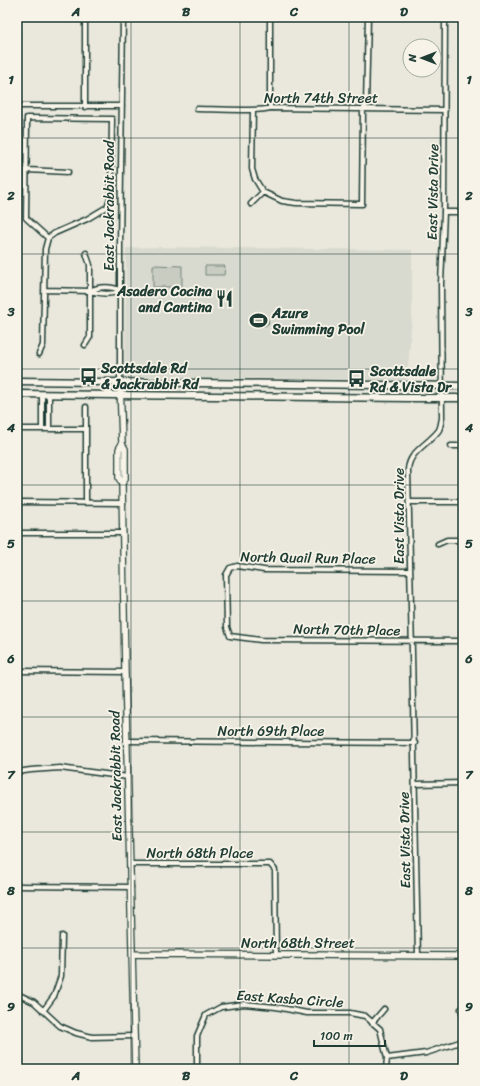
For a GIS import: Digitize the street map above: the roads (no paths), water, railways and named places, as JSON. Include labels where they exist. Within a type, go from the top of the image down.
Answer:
[{"type":"main road","points":[[17,381],[463,386]]},
{"type":"main road","points":[[234,383],[234,397]]},
{"type":"main road","points":[[268,397],[270,384]]},
{"type":"main road","points":[[17,394],[463,398]]},
{"type":"street","points":[[17,17],[17,33]]},
{"type":"street","points":[[85,17],[85,107]]},
{"type":"street","name":"East Jackrabbit Road","points":[[123,17],[120,382],[122,444],[125,449],[126,479],[122,483],[135,1069]]},
{"type":"street","points":[[270,17],[270,108]]},
{"type":"street","points":[[253,110],[252,169],[255,179],[263,192],[282,201],[296,203],[362,204],[363,109],[366,105],[368,17]]},
{"type":"street","name":"East Vista Drive","points":[[418,956],[416,784],[409,571],[408,466],[412,457],[438,430],[442,418],[441,284],[444,212],[445,17]]},
{"type":"street","points":[[17,106],[122,106]]},
{"type":"street","name":"North 74th Street","points":[[197,109],[253,110],[270,108],[445,110]]},
{"type":"street","points":[[38,354],[43,345],[45,249],[48,238],[55,233],[87,219],[107,206],[112,195],[112,119],[28,118],[26,218],[48,238]]},
{"type":"street","points":[[27,170],[68,172]]},
{"type":"street","points":[[251,204],[263,192]]},
{"type":"street","points":[[444,212],[463,212]]},
{"type":"street","points":[[85,345],[90,337],[90,265],[86,253]]},
{"type":"street","points":[[44,290],[90,291],[96,287],[102,287],[115,288],[121,291]]},
{"type":"street","points":[[42,429],[45,395]]},
{"type":"street","points":[[45,395],[49,429]]},
{"type":"street","points":[[86,407],[86,502]]},
{"type":"street","points":[[17,429],[85,429]]},
{"type":"street","points":[[451,446],[463,446]]},
{"type":"street","points":[[17,502],[123,503]]},
{"type":"street","points":[[409,502],[463,502]]},
{"type":"street","points":[[17,532],[123,533]]},
{"type":"street","points":[[438,544],[447,540],[463,540]]},
{"type":"street","name":"North Quail Run Place","points":[[230,636],[227,627],[226,575],[230,568],[237,566],[264,570],[409,571]]},
{"type":"street","name":"North 70th Place","points":[[230,636],[261,640],[463,641]]},
{"type":"street","points":[[17,671],[125,672]]},
{"type":"street","name":"North 69th Place","points":[[127,741],[415,743]]},
{"type":"street","points":[[17,772],[60,768],[128,777]]},
{"type":"street","points":[[416,784],[463,783]]},
{"type":"street","name":"North 68th Place","points":[[130,864],[270,864],[275,870],[276,955]]},
{"type":"street","points":[[17,886],[130,887]]},
{"type":"street","points":[[43,1011],[54,996],[61,976],[62,936]]},
{"type":"street","name":"North 68th Street","points":[[132,954],[463,956]]},
{"type":"street","points":[[17,1000],[18,994],[34,1002],[60,1026],[81,1034],[92,1037],[134,1036]]},
{"type":"street","name":"East Kasba Circle","points":[[198,1069],[197,1036],[206,1015],[221,1007],[244,1004],[307,1012],[350,1013],[365,1016],[372,1022]]},
{"type":"street","points":[[384,1009],[372,1022],[380,1029],[387,1058],[386,1069]]},
{"type":"street","points":[[461,1009],[463,1015]]},
{"type":"street","points":[[387,1058],[426,1053],[463,1041],[463,1035]]},
{"type":"place","name":"Asadero Cocina and Cantina","points":[[225,299]]},
{"type":"place","name":"Azure Swimming Pool","points":[[259,321]]},
{"type":"place","name":"Scottsdale Rd & Jackrabbit Rd","points":[[88,376]]},
{"type":"place","name":"Scottsdale Rd & Vista Dr","points":[[357,379]]}]
